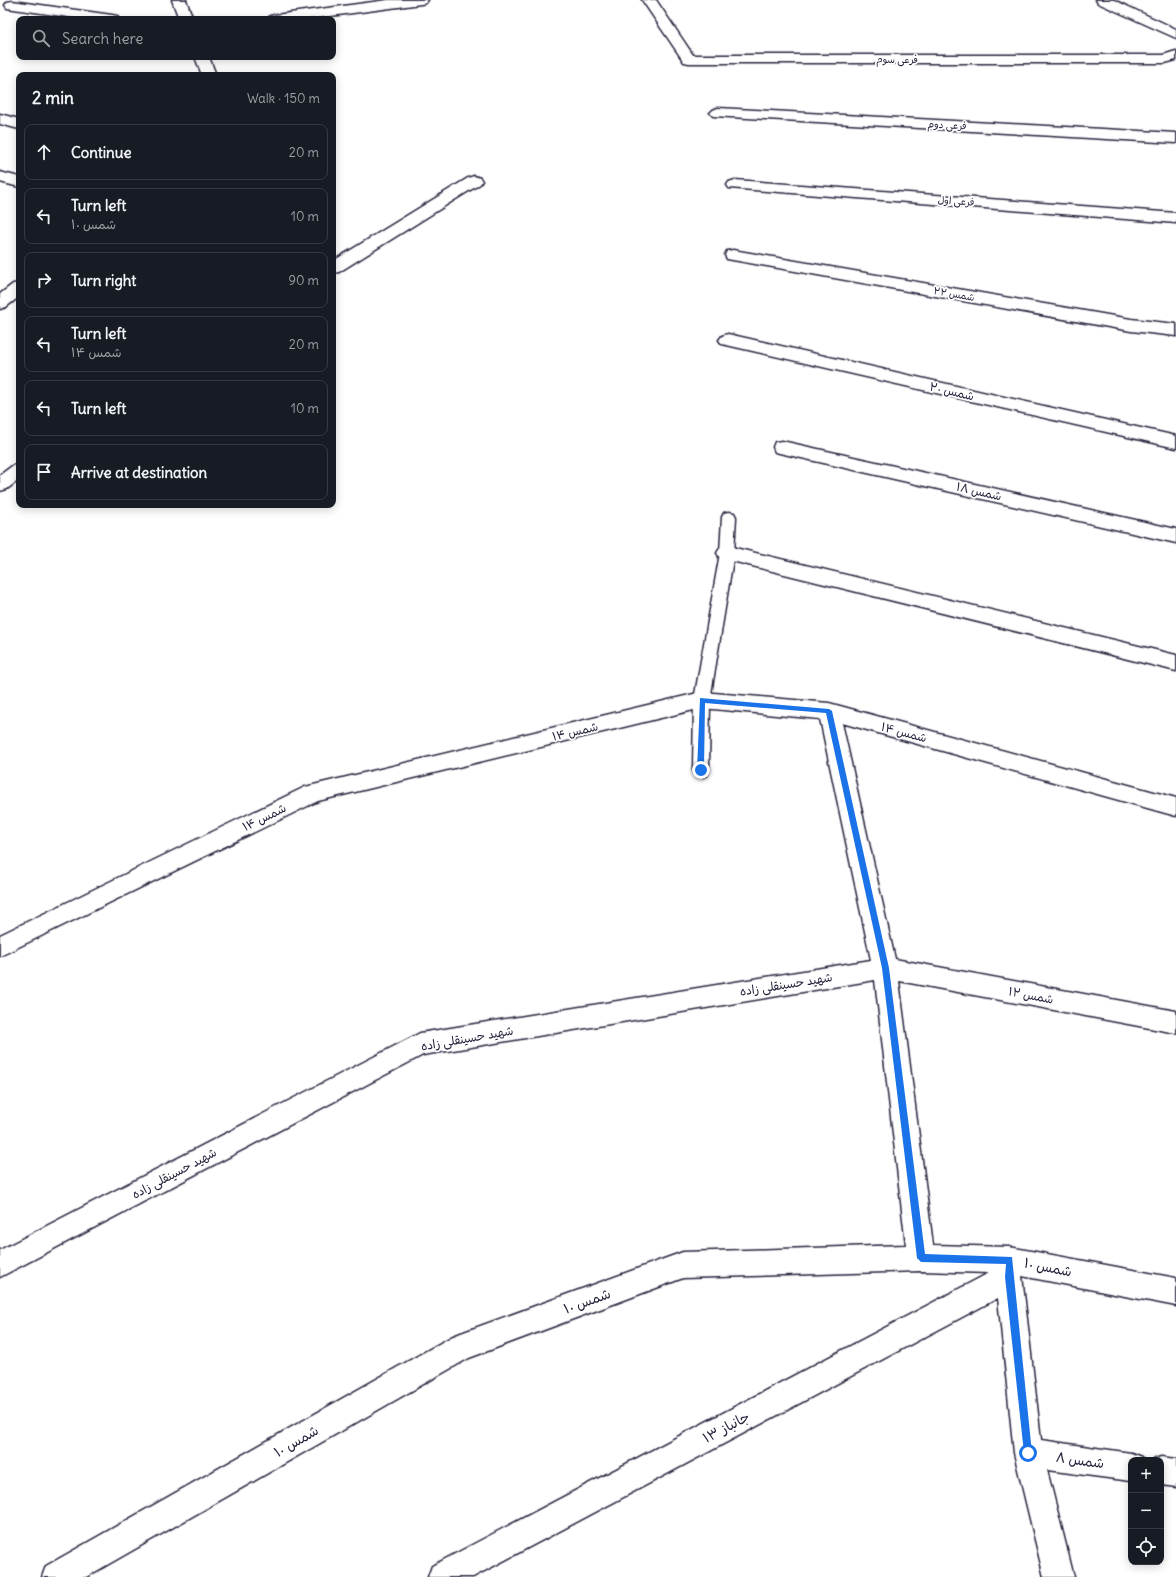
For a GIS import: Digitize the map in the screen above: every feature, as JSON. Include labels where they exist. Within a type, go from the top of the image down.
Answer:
[{"type":"street","points":[[179,0],[185,16]]},
{"type":"street","points":[[298,16],[421,0]]},
{"type":"street","name":"فرعی سوم","points":[[649,0],[688,59],[1157,59],[1176,55]]},
{"type":"street","points":[[1103,0],[1176,34]]},
{"type":"street","points":[[0,15],[15,2],[95,16]]},
{"type":"street","points":[[203,60],[208,72]]},
{"type":"street","name":"فرعی دوم","points":[[718,113],[1176,138]]},
{"type":"street","points":[[0,119],[16,123]]},
{"type":"street","points":[[0,177],[16,181]]},
{"type":"street","points":[[336,266],[474,181]]},
{"type":"street","name":"فرعی اول","points":[[735,185],[1176,218]]},
{"type":"street","name":"شمس ۲۲","points":[[733,255],[1131,325],[1176,330]]},
{"type":"street","points":[[0,303],[16,290]]},
{"type":"street","name":"شمس ۲۰","points":[[728,340],[1176,442]]},
{"type":"street","name":"شمس ۱۸","points":[[782,447],[1176,536]]},
{"type":"street","points":[[0,484],[16,473]]},
{"type":"street","points":[[727,553],[1176,663]]},
{"type":"street","name":"شمس ۱۴","points":[[0,946],[313,794],[702,700],[829,711],[1176,807]]},
{"type":"street","points":[[829,711],[885,968],[921,1258]]},
{"type":"street","name":"شمس ۱۲","points":[[885,968],[1176,1022]]},
{"type":"street","name":"شهید حسینقلی زاده","points":[[0,1264],[420,1044],[885,968]]},
{"type":"street","name":"شمس ۱۰","points":[[57,1577],[461,1348],[683,1265],[921,1258],[1009,1268],[1176,1292]]},
{"type":"street","points":[[1009,1268],[1028,1453],[1059,1577]]},
{"type":"street","name":"جانباز ۱۳","points":[[443,1577],[1009,1268]]},
{"type":"street","name":"شمس ۸","points":[[1028,1453],[1128,1467]]},
{"type":"street","points":[[1164,1471],[1176,1473]]},
{"type":"lane","points":[[701,770],[702,700],[727,553],[728,517]]},
{"type":"route","points":[[701,770],[702,700],[829,711],[885,968],[921,1258],[1010,1260],[1009,1277],[1028,1453]]}]
